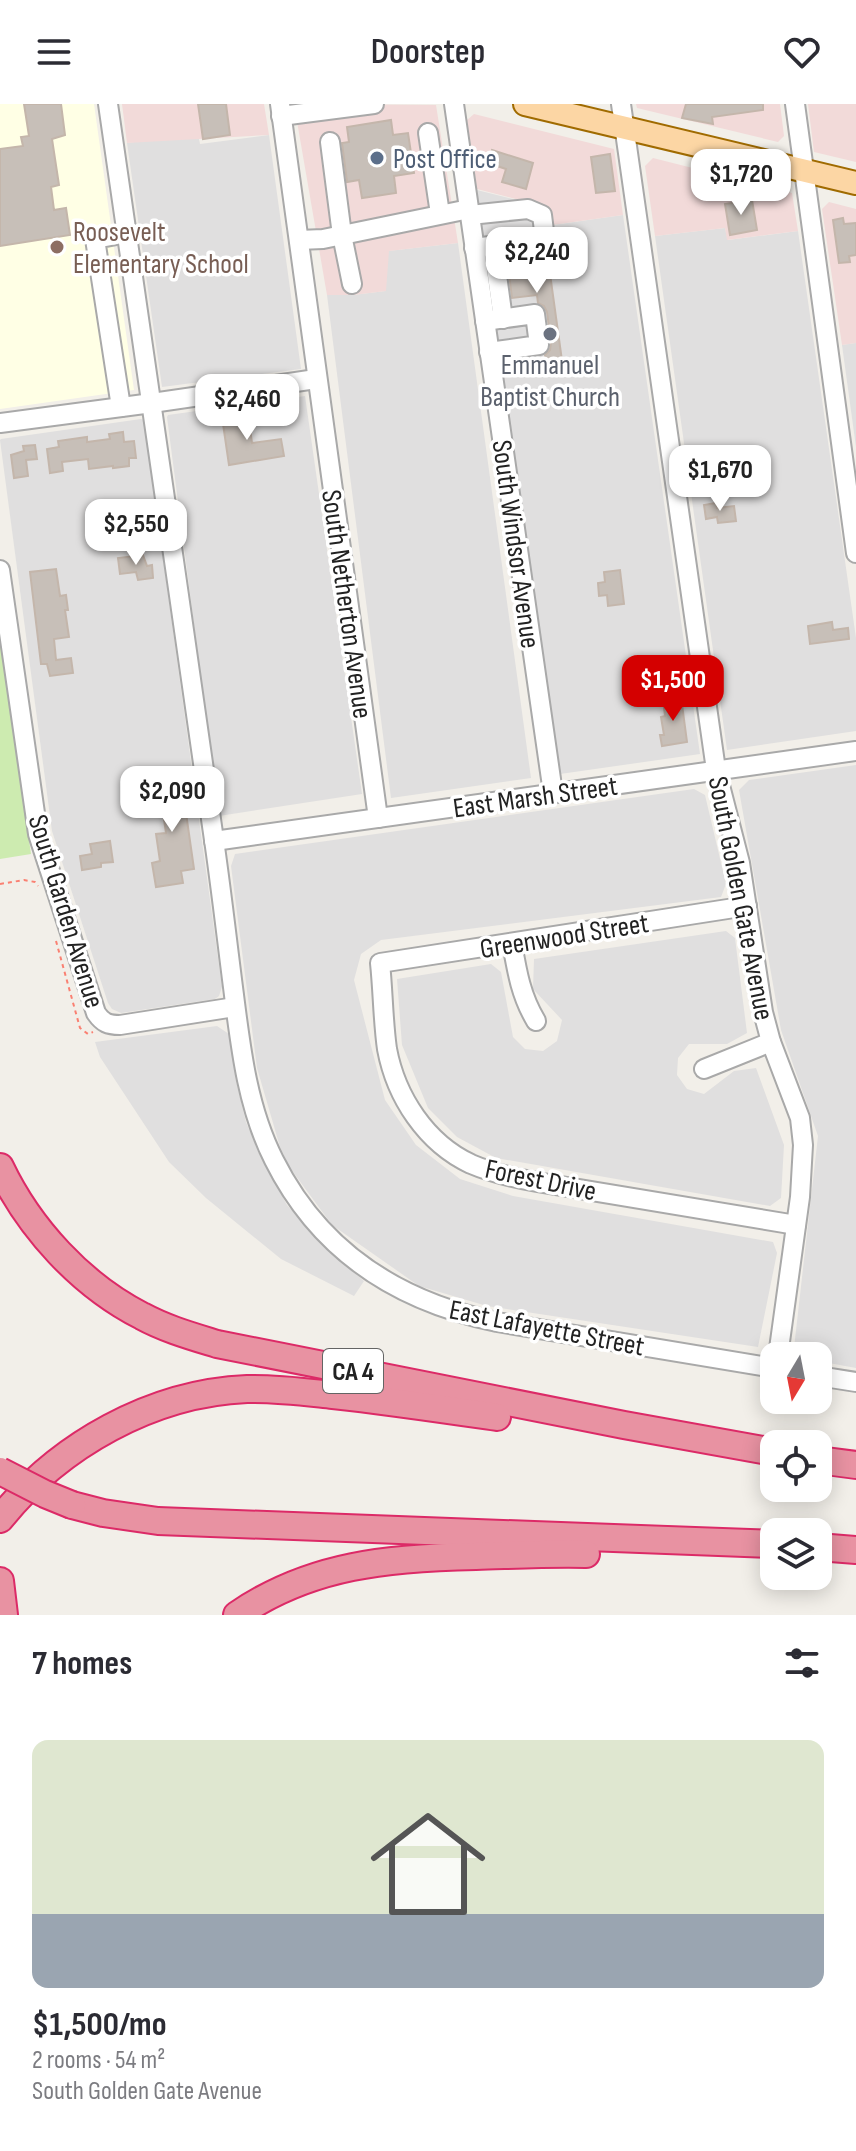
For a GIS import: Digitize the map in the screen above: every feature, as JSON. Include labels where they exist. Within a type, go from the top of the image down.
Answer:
[{"type":"highway","name":"CA 4","points":[[0,1167],[23,1208],[72,1265],[115,1300],[174,1331],[217,1344],[760,1450]]},
{"type":"highway","points":[[0,1519],[44,1473],[116,1425],[158,1407],[204,1395],[248,1389],[392,1401],[760,1451]]},
{"type":"highway","points":[[832,1462],[856,1465]]},
{"type":"highway","points":[[0,1471],[72,1505],[158,1521],[760,1543]]},
{"type":"highway","points":[[832,1548],[856,1551]]},
{"type":"highway","points":[[832,1553],[856,1551]]},
{"type":"highway","points":[[237,1615],[309,1578],[366,1563],[399,1559],[568,1553],[760,1556]]},
{"type":"highway","points":[[0,1581],[4,1615]]},
{"type":"main road","points":[[525,104],[856,183]]},
{"type":"street","name":"East Lafayette Street","points":[[108,104],[244,1066],[255,1114],[274,1160],[300,1203],[333,1240],[364,1267],[427,1302],[468,1316],[760,1366]]},
{"type":"street","points":[[280,110],[374,104]]},
{"type":"street","name":"South Windsor Avenue","points":[[454,104],[469,212],[484,247],[494,320],[489,352],[553,793]]},
{"type":"street","name":"South Golden Gate Avenue","points":[[621,104],[716,770],[740,863],[763,1012],[802,1131],[800,1197],[780,1342]]},
{"type":"street","points":[[795,104],[856,553]]},
{"type":"street","name":"South Netherton Avenue","points":[[280,110],[378,818]]},
{"type":"street","points":[[428,133],[440,214]]},
{"type":"street","points":[[330,142],[352,284]]},
{"type":"street","points":[[299,240],[323,239],[440,214],[528,209],[542,215],[545,239],[484,247]]},
{"type":"street","points":[[121,407],[95,239],[127,233]]},
{"type":"street","points":[[489,352],[539,345],[535,314],[494,320]]},
{"type":"street","points":[[0,423],[316,379]]},
{"type":"street","name":"South Garden Avenue","points":[[0,570],[38,834],[96,1013],[109,1025],[120,1025],[235,1007]]},
{"type":"street","name":"East Marsh Street","points":[[214,841],[856,751]]},
{"type":"street","name":"Greenwood Street","points":[[380,963],[747,906]]},
{"type":"street","points":[[512,943],[520,987],[536,1021]]},
{"type":"street","name":"Forest Drive","points":[[380,963],[387,1048],[396,1081],[412,1113],[435,1140],[468,1163],[508,1177],[796,1225]]},
{"type":"street","points":[[704,1069],[771,1042]]},
{"type":"street","points":[[832,1378],[856,1382]]},
{"type":"path","points":[[0,884],[24,880],[35,882],[43,894]]},
{"type":"path","points":[[55,938],[80,1028]]},
{"type":"shaded area","name":"Roosevelt Elementary School","points":[[0,104],[94,104],[134,390],[0,409]]},
{"type":"shaded area","points":[[122,104],[264,104],[269,135],[127,143]]},
{"type":"shaded area","points":[[294,104],[436,105],[458,243],[389,251],[386,291],[327,295]]},
{"type":"shaded area","points":[[636,104],[780,104],[784,136],[778,142],[637,108]]},
{"type":"shaded area","points":[[808,104],[856,104],[856,162],[814,152]]},
{"type":"shaded area","points":[[474,114],[614,149],[623,215],[552,225],[550,208],[477,189],[467,120]]},
{"type":"shaded area","points":[[198,134],[200,144],[269,135],[301,369],[162,387],[127,143]]},
{"type":"shaded area","points":[[653,158],[792,193],[798,231],[727,240],[725,228],[655,236],[645,166]]},
{"type":"shaded area","points":[[477,190],[550,208],[553,225],[623,215],[700,754],[560,774]]},
{"type":"shaded area","points":[[829,202],[856,209],[856,343],[842,345],[822,209]]},
{"type":"shaded area","points":[[725,228],[728,240],[798,231],[856,638],[856,731],[727,750],[655,236]]},
{"type":"shaded area","points":[[458,243],[531,778],[391,798],[327,295],[385,291],[388,251]]},
{"type":"shaded area","points":[[856,343],[856,447],[842,345]]},
{"type":"shaded area","points":[[305,396],[362,794],[219,816],[167,417]]},
{"type":"shaded area","points":[[144,420],[222,987],[215,999],[121,1013],[108,1003],[52,831],[0,440]]},
{"type":"shaded area","points":[[856,765],[856,1368],[832,1364],[832,1342],[795,1342],[818,1136],[781,1030],[739,790],[749,780]]},
{"type":"shaded area","points":[[694,789],[705,795],[726,884],[721,897],[381,940],[361,954],[354,980],[385,1100],[416,1145],[460,1179],[513,1196],[773,1242],[777,1253],[758,1347],[487,1306],[419,1286],[332,1225],[290,1168],[280,1147],[257,1068],[231,866],[235,854]]},
{"type":"shaded area","points":[[726,931],[735,938],[747,1033],[727,1044],[689,1044],[678,1058],[677,1075],[687,1089],[704,1094],[734,1071],[756,1068],[784,1145],[781,1198],[770,1206],[496,1158],[457,1137],[428,1108],[402,1045],[397,979],[491,964],[501,972],[513,1037],[525,1049],[543,1051],[557,1041],[562,1020],[533,989],[534,959]]},
{"type":"shaded area","points":[[217,1026],[229,1034],[246,1122],[260,1156],[287,1205],[323,1246],[364,1281],[354,1296],[281,1259],[206,1198],[169,1162],[100,1057],[95,1042]]},
{"type":"green space","points":[[0,639],[31,854],[0,859]]},
{"type":"building","points":[[24,104],[61,104],[65,135],[52,139],[59,185],[51,187],[54,210],[66,208],[70,235],[0,246],[0,149],[23,146],[21,137],[29,136]]},
{"type":"building","points":[[198,104],[226,104],[230,135],[203,139]]},
{"type":"building","points":[[686,104],[763,104],[763,110],[712,117],[713,124],[682,118]]},
{"type":"building","name":"Post Office","points":[[391,120],[393,135],[408,133],[414,173],[394,176],[396,193],[362,198],[359,180],[347,182],[342,143],[349,142],[347,127]]},
{"type":"building","points":[[492,150],[533,163],[526,189],[502,182],[506,169],[488,163]]},
{"type":"building","points":[[610,154],[615,191],[596,193],[591,157]]},
{"type":"building","points":[[752,200],[757,230],[730,235],[725,204]]},
{"type":"building","points":[[843,218],[844,224],[856,223],[856,255],[849,256],[850,262],[839,263],[833,220]]},
{"type":"building","name":"Emmanuel Baptist Church","points":[[547,252],[563,368],[547,370],[545,355],[551,343],[547,312],[538,303],[537,295],[512,298],[507,257]]},
{"type":"building","points":[[248,413],[252,443],[281,439],[284,456],[229,465],[222,417]]},
{"type":"building","points":[[123,432],[124,442],[134,441],[136,458],[129,458],[129,466],[89,469],[88,459],[62,462],[63,471],[50,473],[47,449],[59,447],[58,441],[87,437],[87,442],[110,439],[109,434]]},
{"type":"building","points":[[35,445],[37,459],[26,460],[28,476],[14,478],[11,455],[24,451],[23,446]]},
{"type":"building","points":[[139,501],[145,523],[131,525],[131,521],[123,522],[121,503]]},
{"type":"building","points":[[716,503],[717,508],[734,506],[736,521],[718,523],[717,517],[706,519],[704,505]]},
{"type":"building","points":[[143,555],[147,566],[152,565],[153,578],[138,580],[136,572],[120,574],[118,558]]},
{"type":"building","points":[[56,569],[60,596],[66,595],[69,637],[54,639],[56,660],[71,658],[73,673],[50,676],[47,664],[41,664],[30,572]]},
{"type":"building","points":[[620,570],[624,604],[608,606],[607,595],[599,596],[598,583],[605,582],[604,572]]},
{"type":"building","points":[[832,622],[833,630],[848,628],[849,639],[810,644],[808,626]]},
{"type":"building","points":[[681,697],[687,742],[662,746],[663,699]]},
{"type":"building","points":[[176,775],[178,786],[182,785],[194,869],[181,871],[183,883],[156,887],[152,863],[160,861],[156,834],[166,833],[160,792],[152,793],[150,778]]},
{"type":"building","points":[[110,841],[113,862],[82,870],[80,856],[92,854],[90,844]]},
{"type":"place","name":"Post Office","points":[[377,158]]},
{"type":"place","name":"Roosevelt Elementary School","points":[[57,247]]},
{"type":"place","name":"Emmanuel Baptist Church","points":[[550,334]]}]
